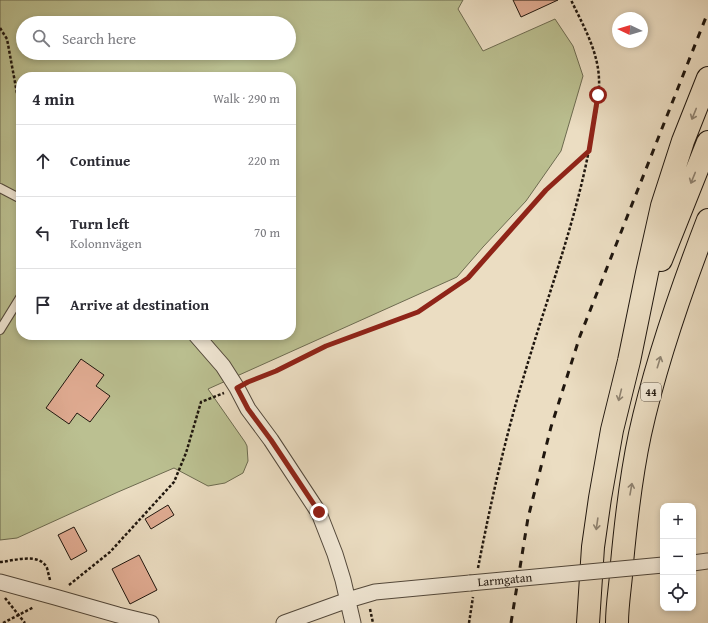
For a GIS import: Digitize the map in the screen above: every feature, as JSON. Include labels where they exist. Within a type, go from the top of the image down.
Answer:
[{"type":"highway","points":[[629,361],[662,206],[683,141],[708,78]]},
{"type":"highway","name":"44","points":[[588,623],[594,547],[600,498],[612,430],[629,361],[646,303],[664,252],[708,142]]},
{"type":"highway","name":"44","points":[[617,623],[625,528],[640,434],[657,367],[673,314],[708,220]]},
{"type":"highway","points":[[692,261],[708,238]]},
{"type":"street","points":[[200,340],[223,366],[248,409],[271,440],[319,512],[341,573],[353,623]]},
{"type":"street","points":[[696,562],[708,561]]},
{"type":"street","name":"Larmgatan","points":[[284,623],[375,592],[660,565]]},
{"type":"street","points":[[0,582],[55,596],[118,616],[151,623]]},
{"type":"lane","points":[[0,188],[16,196]]},
{"type":"lane","points":[[0,330],[16,304]]},
{"type":"path","points":[[469,623],[474,583],[506,439],[526,369],[576,209],[589,151],[598,95],[598,66],[596,55],[571,0]]},
{"type":"path","points":[[0,28],[7,39],[16,88]]},
{"type":"path","points":[[3,623],[55,596],[110,552],[174,482],[186,453],[201,402],[276,371],[326,346],[418,312],[468,278],[546,190],[589,151]]},
{"type":"path","points":[[0,562],[30,558],[38,560],[46,566],[55,596]]},
{"type":"path","points":[[5,598],[25,623]]},
{"type":"path","points":[[370,609],[373,623]]},
{"type":"green space","points":[[0,0],[463,0],[458,9],[483,51],[555,19],[573,46],[583,76],[561,151],[526,201],[457,277],[208,389],[247,446],[248,461],[243,473],[225,483],[208,486],[174,468],[17,538],[0,540]]},
{"type":"building","points":[[513,0],[558,0],[521,17]]},
{"type":"building","points":[[81,359],[104,375],[96,386],[110,396],[90,422],[77,413],[69,424],[46,408]]},
{"type":"building","points":[[168,505],[174,515],[151,529],[145,519]]},
{"type":"building","points":[[74,527],[87,551],[71,560],[58,535]]},
{"type":"building","points":[[139,555],[157,590],[130,604],[112,569]]},
{"type":"railway","points":[[511,623],[528,518],[551,427],[580,336],[708,12]]},
{"type":"route","points":[[319,512],[271,440],[248,409],[237,388],[276,371],[326,346],[418,312],[468,278],[546,190],[589,151],[598,95]]}]
